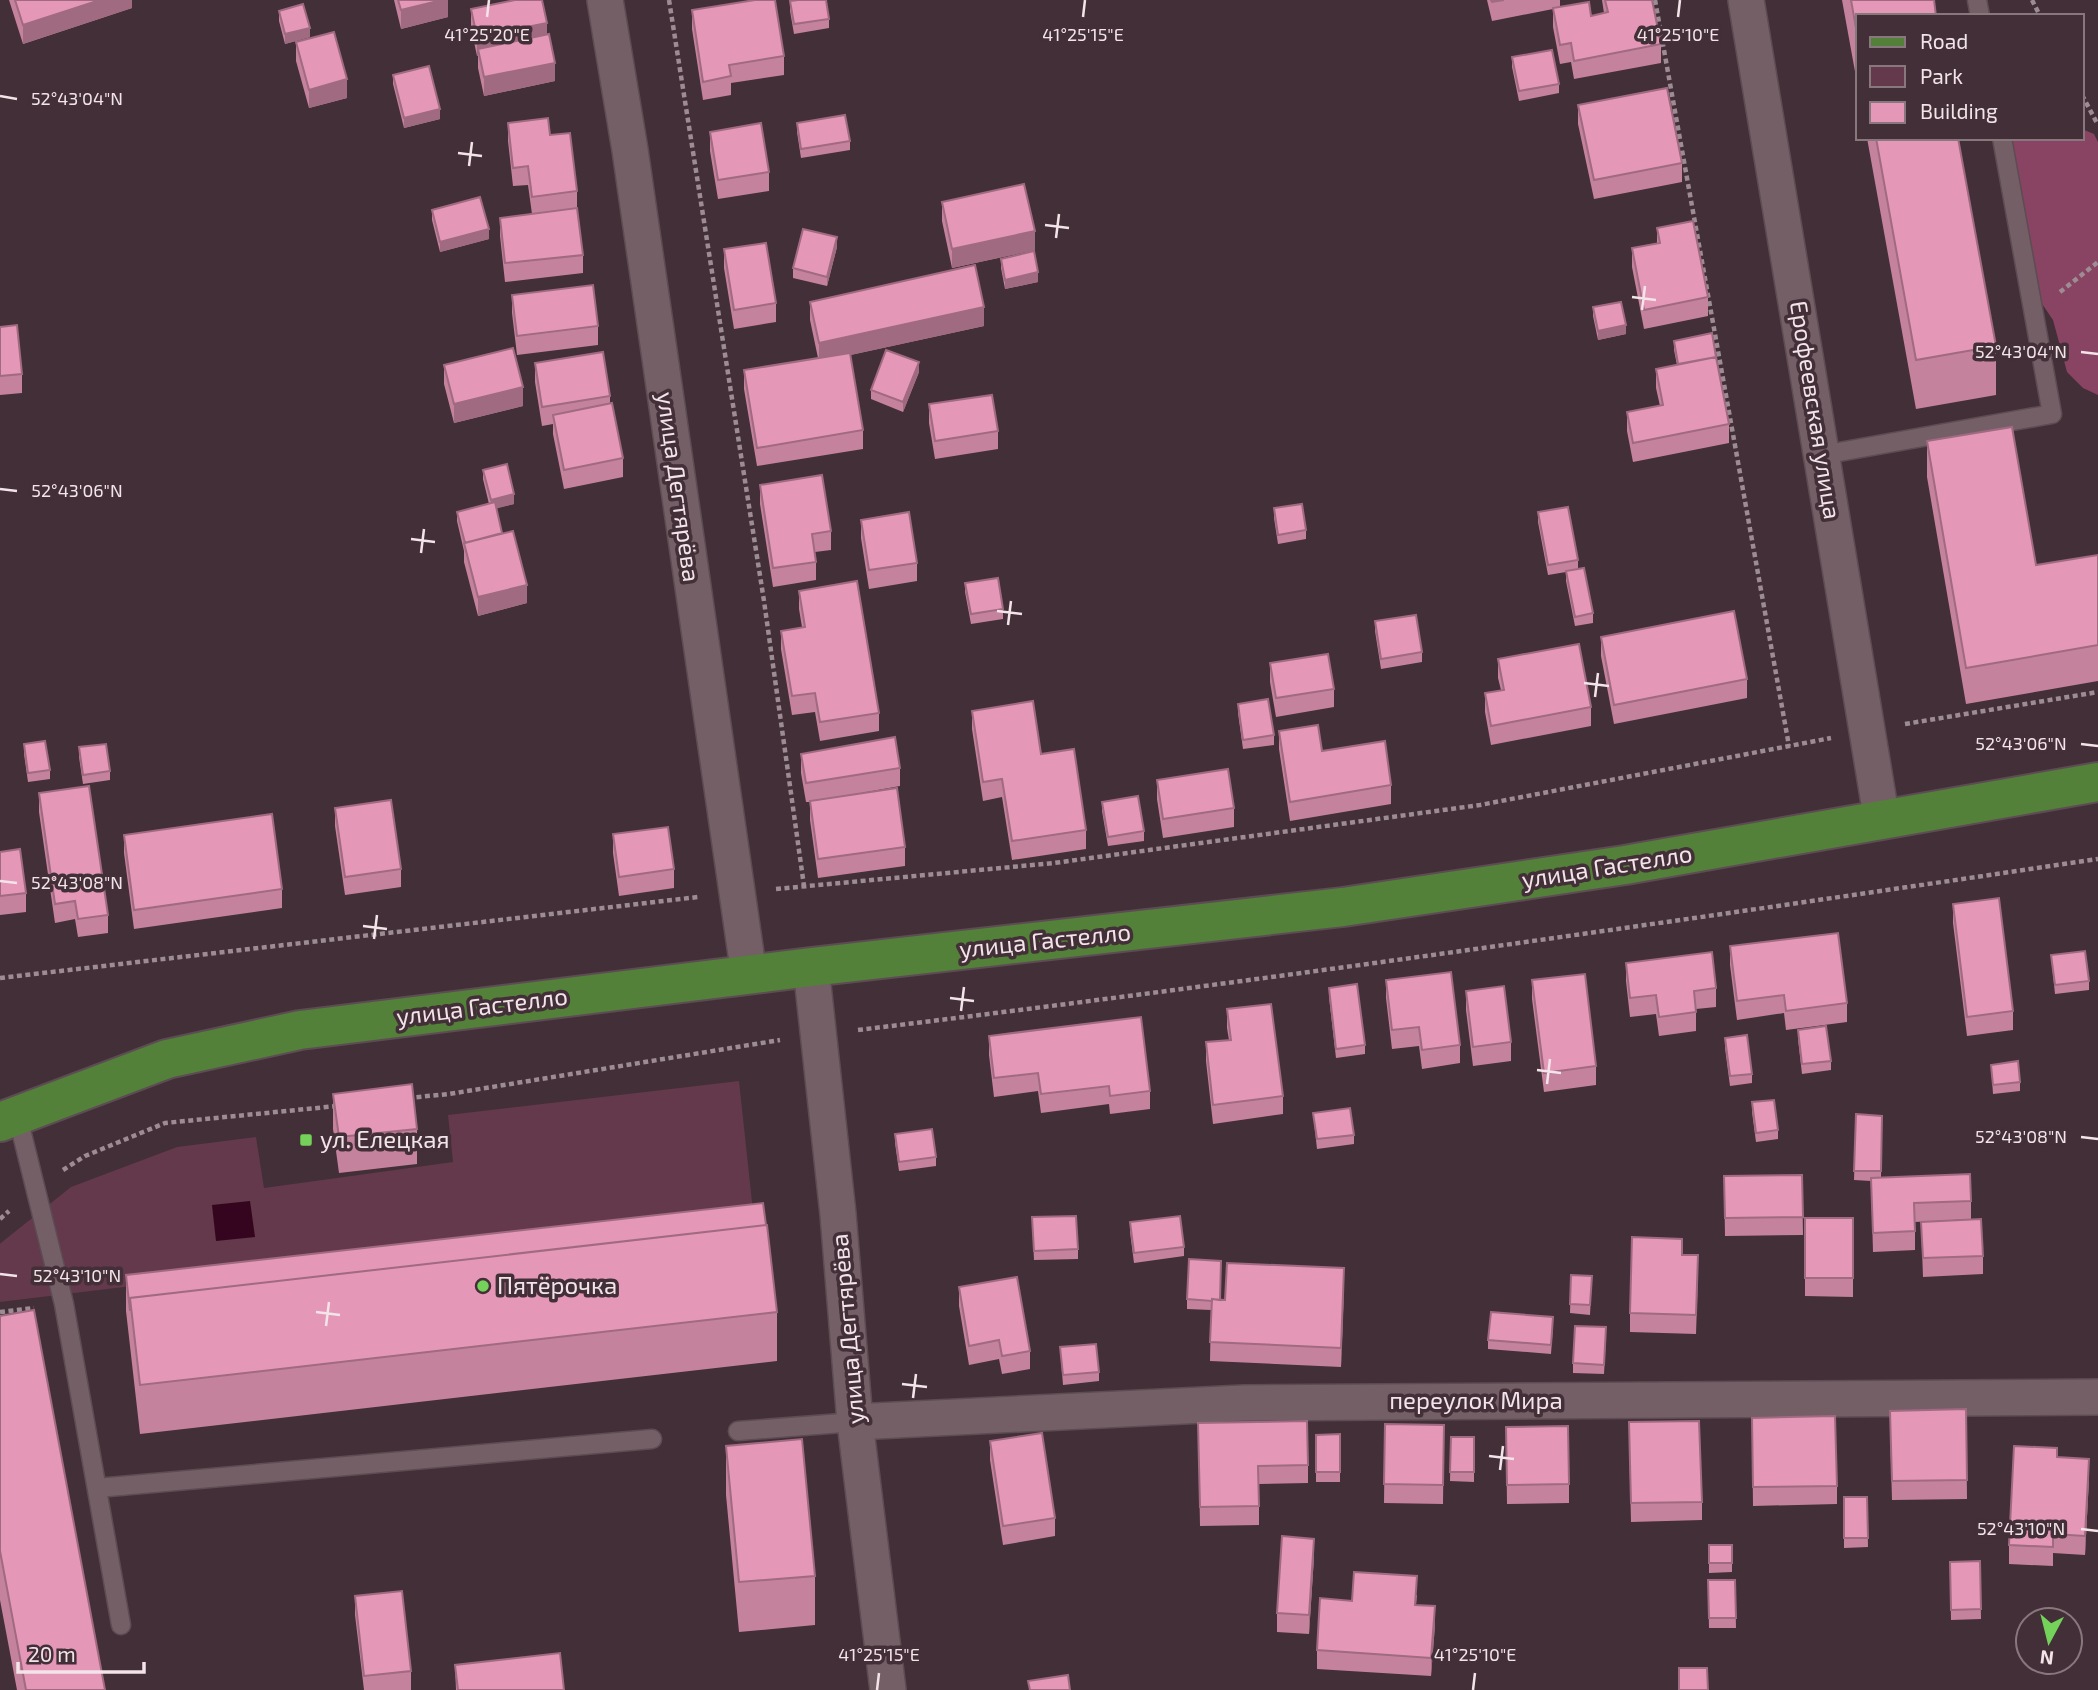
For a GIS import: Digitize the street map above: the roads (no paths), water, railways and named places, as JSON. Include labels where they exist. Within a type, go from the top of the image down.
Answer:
[{"type":"main road","name":"улица Гастелло","points":[[8,1118],[167,1059],[300,1030],[811,967],[1343,907],[1625,865],[2098,782]]},
{"type":"street","name":"улица Дегтярёва","points":[[605,0],[630,150],[749,975]]},
{"type":"street","name":"Ерофеевская улица","points":[[1746,0],[1882,821]]},
{"type":"street","name":"улица Дегтярёва","points":[[811,967],[838,1214],[855,1422],[888,1690]]},
{"type":"street","name":"переулок Мира","points":[[855,1422],[1244,1403],[2098,1396]]},
{"type":"lane","points":[[1822,455],[2052,414],[2002,140]]},
{"type":"lane","points":[[8,1118],[64,1304],[121,1625]]},
{"type":"lane","points":[[738,1431],[855,1422]]},
{"type":"lane","points":[[97,1488],[652,1440]]},
{"type":"place","name":"ул. Елецкая","points":[[306,1140]]},
{"type":"place","name":"Пятёрочка","points":[[483,1286]]}]
